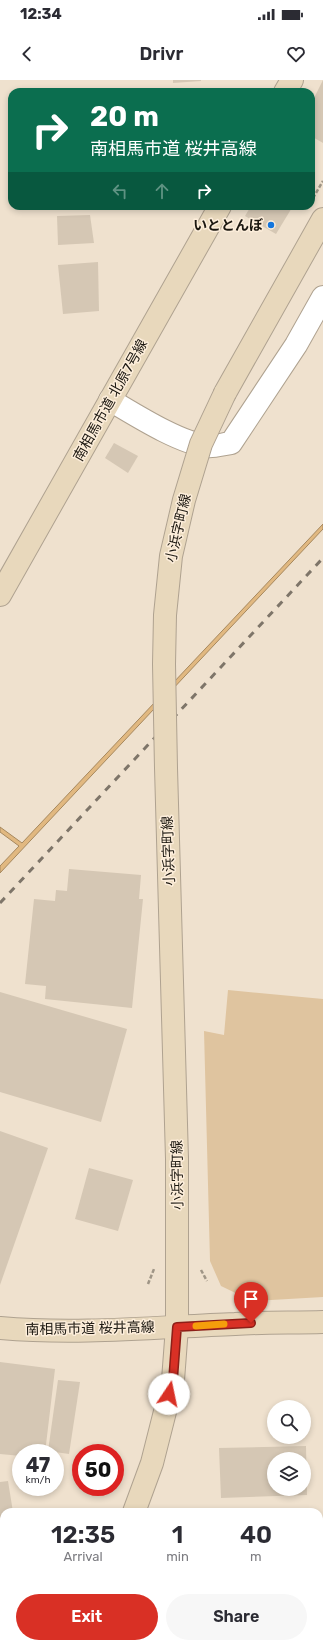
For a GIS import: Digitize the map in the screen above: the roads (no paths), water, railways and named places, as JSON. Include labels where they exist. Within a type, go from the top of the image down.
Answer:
[{"type":"main road","name":"南相馬市道 北原7号線","points":[[0,595],[218,210]]},
{"type":"main road","name":"小浜字町線","points":[[135,1508],[152,1463],[173,1380],[177,1327],[177,1159],[164,664],[165,615],[171,556],[184,500],[201,444],[225,393],[323,219]]},
{"type":"main road","name":"南相馬市道 桜井高線","points":[[0,1328],[47,1331],[82,1331],[235,1324],[323,1322]]},
{"type":"street","points":[[110,400],[194,444],[208,446],[231,443],[296,346],[323,297]]},
{"type":"railway","points":[[0,903],[323,558]]},
{"type":"place","name":"いととんぼ","points":[[271,225]]}]
